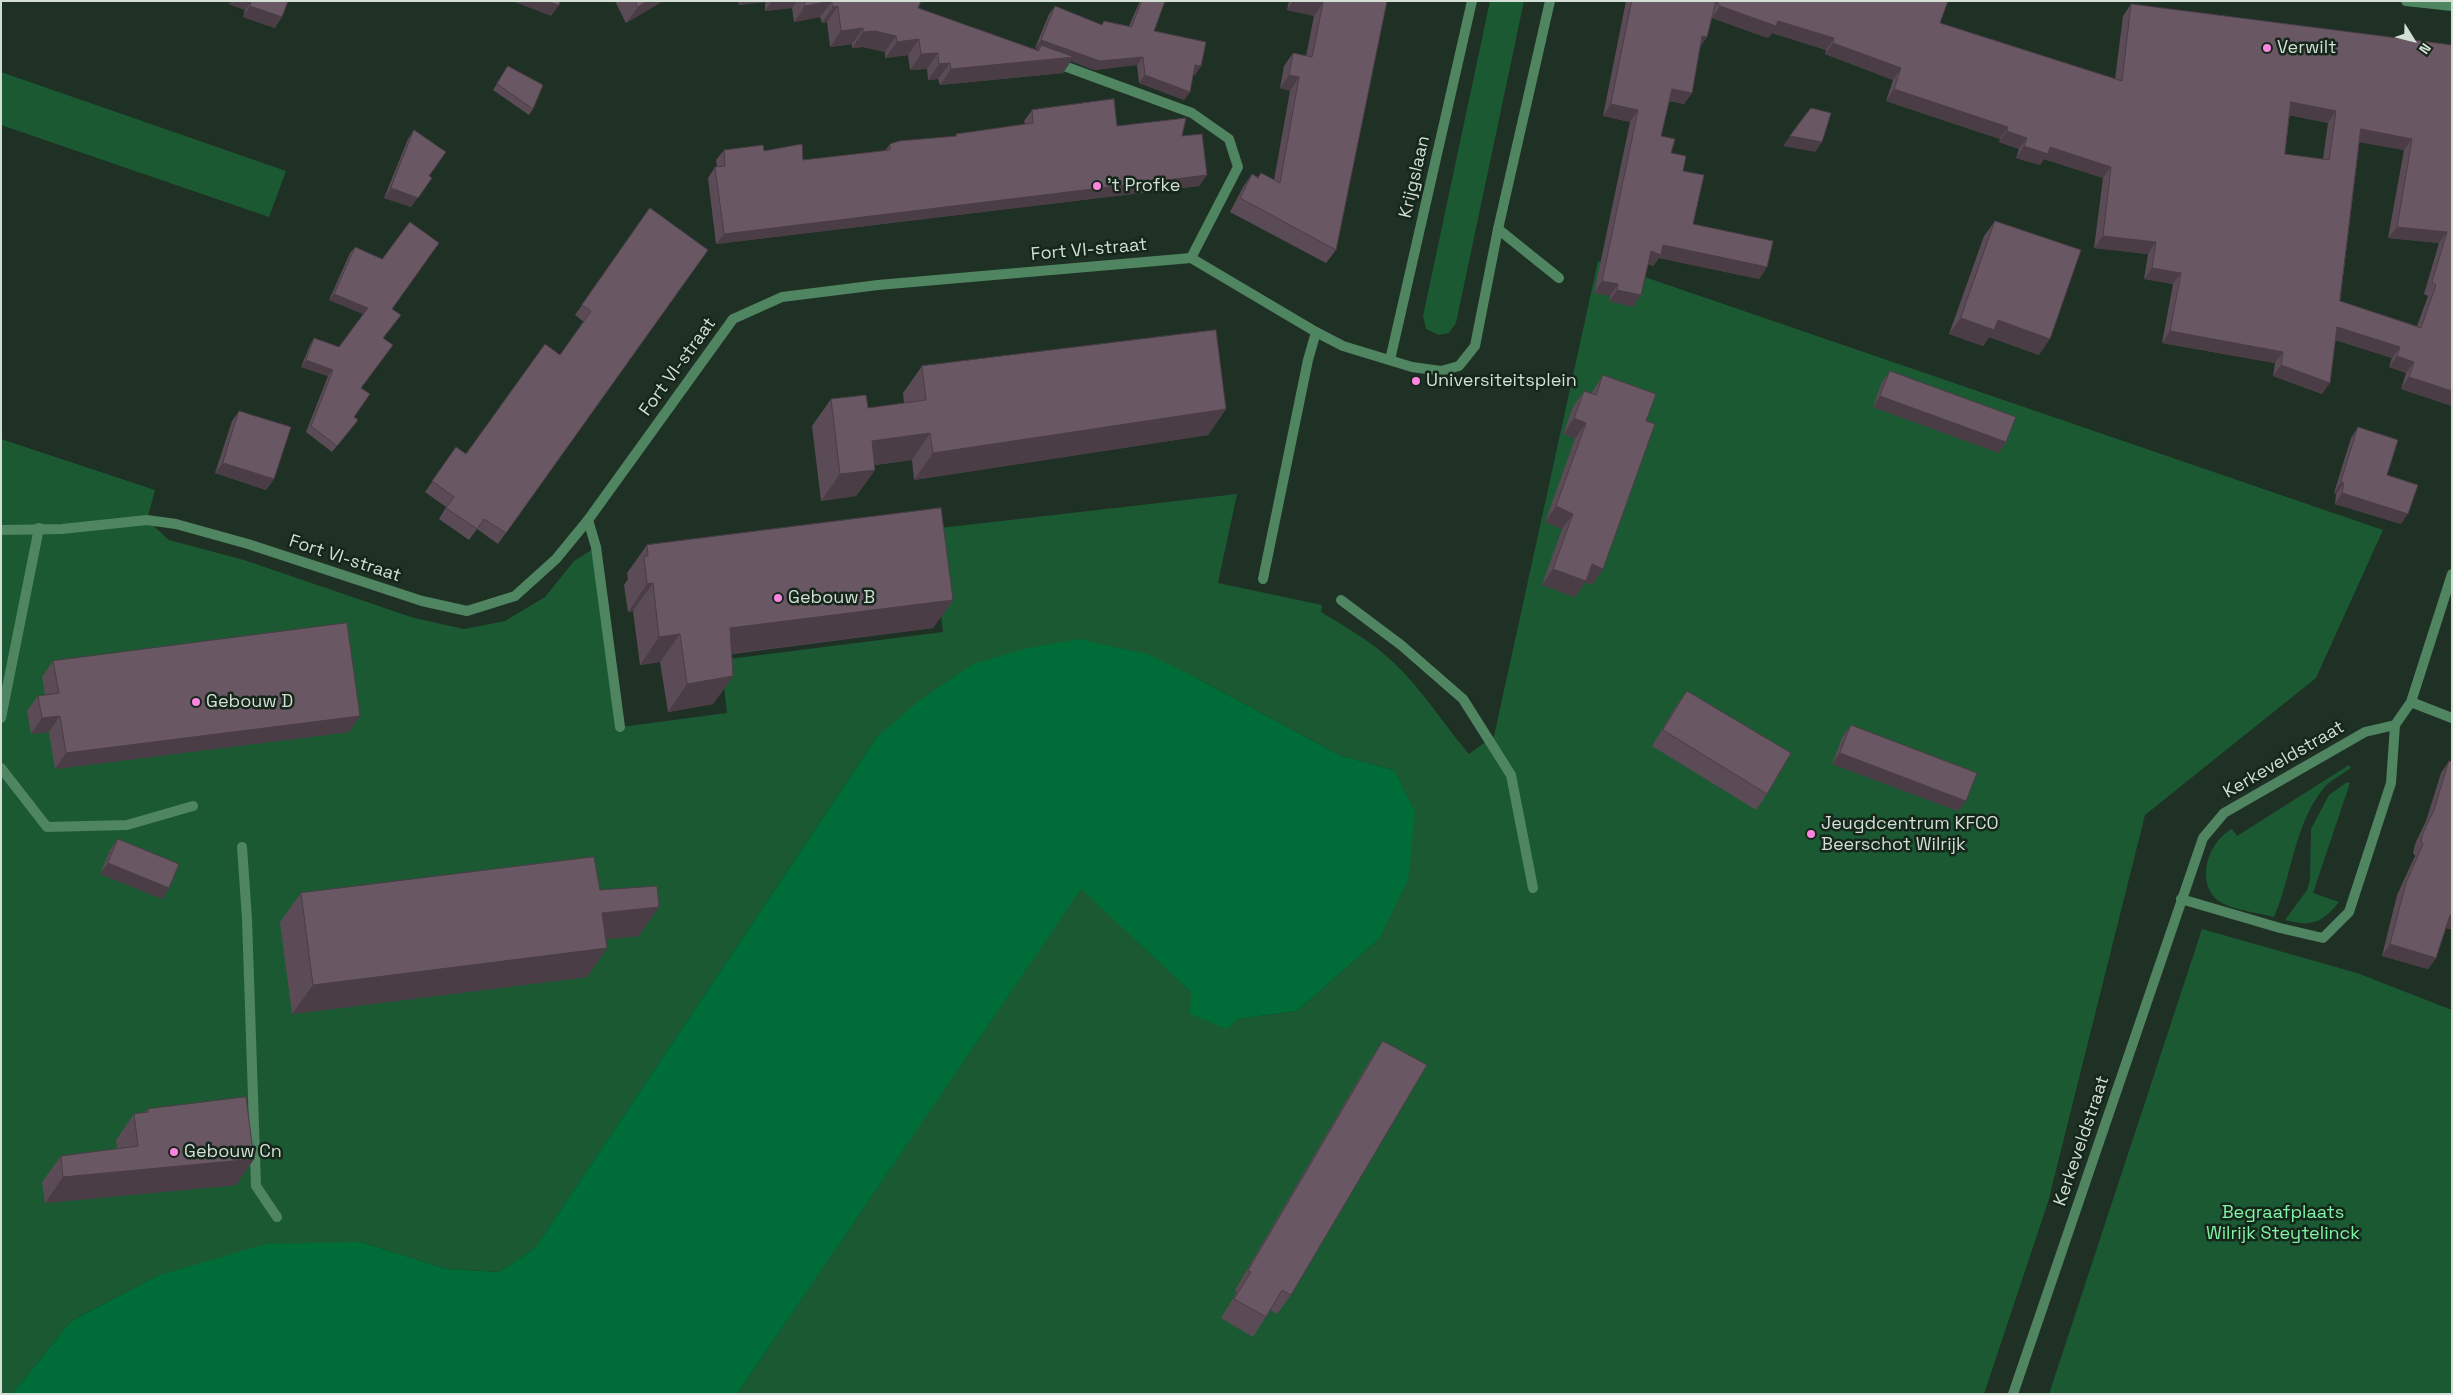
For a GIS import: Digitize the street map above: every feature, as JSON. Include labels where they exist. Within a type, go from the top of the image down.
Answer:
[{"type":"street","name":"Krijgslaan","points":[[1390,360],[1472,1]]},
{"type":"street","points":[[1045,59],[1192,113],[1229,139],[1238,167],[1191,258],[1343,346],[1412,366],[1440,371],[1459,366],[1475,346],[1498,229],[1550,1]]},
{"type":"street","points":[[2406,1],[2452,6]]},
{"type":"street","points":[[1498,229],[1559,278]]},
{"type":"street","name":"Fort VI-straat","points":[[1,530],[62,529],[147,520],[176,524],[248,544],[422,601],[467,611],[515,596],[556,559],[588,520],[733,319],[782,298],[878,285],[1191,258]]},
{"type":"street","points":[[1263,579],[1308,360],[1316,332]]},
{"type":"street","points":[[588,520],[596,547],[620,727]]},
{"type":"street","points":[[1,718],[5,681],[38,528]]},
{"type":"street","points":[[2181,899],[2280,928],[2323,938],[2349,912],[2391,783],[2396,725],[2411,702],[2452,574]]},
{"type":"street","points":[[1342,600],[1401,645],[1463,699],[1511,775],[1533,888]]},
{"type":"street","points":[[2411,702],[2452,718]]},
{"type":"street","name":"Kerkeveldstraat","points":[[2013,1394],[2203,838],[2224,813],[2366,732],[2396,725]]},
{"type":"street","points":[[1,768],[47,827],[127,825],[193,806]]},
{"type":"street","points":[[242,847],[247,919],[256,1186],[277,1217]]},
{"type":"green space","points":[[1490,1],[1524,1],[1456,323],[1449,333],[1439,335],[1426,329],[1423,316]]},
{"type":"green space","points":[[1,72],[286,171],[269,217],[1,125]]},
{"type":"green space","points":[[1598,261],[2383,530],[2316,678],[2145,815],[2048,1202],[1984,1394],[737,1394],[1081,888],[1191,992],[1237,1019],[1297,1011],[1379,939],[1394,770],[1341,756],[1193,676],[876,738],[535,1248],[499,1272],[447,1269],[361,1242],[157,1276],[71,1321],[12,1394],[1,1394],[1,439],[155,490],[147,520],[169,540],[244,560],[414,618],[464,629],[505,621],[545,597],[574,561],[596,547],[620,727],[727,713],[721,660],[943,632],[931,529],[1237,494],[1218,583],[1322,605],[1321,612],[1368,641],[1404,673],[1469,754],[1494,736]]},
{"type":"green space","points":[[2349,765],[2351,768],[2326,786],[2313,803],[2299,835],[2274,917],[2227,905],[2213,895],[2208,886],[2207,864],[2216,843],[2223,835],[2232,829],[2237,836]]},
{"type":"green space","points":[[2347,782],[2350,783],[2313,893],[2339,902],[2327,915],[2316,922],[2302,923],[2285,920],[2307,890],[2310,880],[2311,829],[2329,795]]},
{"type":"green space","name":"Begraafplaats Wilrijk Steytelinck","points":[[2202,929],[2357,973],[2452,1010],[2452,1394],[2049,1394]]},
{"type":"shaded area","points":[[1078,639],[1147,654],[1193,676],[1341,756],[1394,770],[1415,812],[1408,879],[1379,939],[1297,1011],[1237,1019],[1227,1029],[1190,1014],[1191,992],[1081,889],[737,1394],[12,1394],[71,1321],[157,1276],[265,1244],[361,1242],[447,1269],[499,1272],[535,1248],[876,738],[920,700],[973,664],[1024,649]]},
{"type":"building","points":[[252,1],[288,1],[282,17],[250,6]]},
{"type":"building","points":[[547,1],[560,1],[559,5]]},
{"type":"building","points":[[635,1],[647,1],[638,7]]},
{"type":"building","points":[[805,1],[831,1],[805,6]]},
{"type":"building","points":[[832,1],[921,1],[918,8],[1039,51],[1041,45],[1074,57],[951,69],[950,63],[939,64],[938,53],[921,54],[919,39],[897,42],[896,36],[875,31],[863,32],[863,28],[841,31],[838,6],[833,7]]},
{"type":"building","points":[[1142,1],[1165,1],[1154,31],[1206,42],[1201,66],[1195,65],[1190,92],[1145,75],[1143,57],[1100,61],[1041,40],[1055,6],[1102,25],[1104,21],[1131,27]]},
{"type":"building","points":[[1316,1],[1387,1],[1336,250],[1240,198],[1252,174],[1258,178],[1261,173],[1280,183],[1299,77],[1289,75],[1293,53],[1312,57],[1323,3]]},
{"type":"building","points":[[1632,1],[1716,1],[1707,37],[1702,36],[1692,93],[1672,89],[1661,136],[1675,139],[1671,153],[1686,156],[1683,171],[1704,175],[1693,224],[1773,241],[1767,267],[1663,245],[1661,255],[1651,251],[1641,295],[1617,290],[1618,284],[1602,281],[1638,110],[1611,104]]},
{"type":"building","points":[[1717,1],[1948,1],[1940,23],[2122,81],[2131,4],[2452,45],[2452,391],[2409,377],[2414,362],[2397,356],[2400,347],[2337,327],[2330,383],[2281,365],[2283,352],[2170,331],[2181,273],[2152,268],[2156,242],[2103,236],[2111,167],[2050,147],[2048,154],[2024,146],[2027,138],[2007,131],[2008,127],[1894,89],[1901,68],[1833,43],[1834,38],[1778,21],[1776,26],[1720,6]],"holes":[[[2291,102],[2336,111],[2329,160],[2285,154]],[[2361,129],[2412,139],[2397,227],[2447,232],[2432,282],[2436,285],[2421,328],[2340,301]]]},
{"type":"building","points":[[508,66],[543,85],[533,109],[497,84]]},
{"type":"building","points":[[1114,99],[1117,126],[1186,118],[1182,136],[1202,134],[1207,175],[724,234],[715,167],[725,166],[724,150],[763,145],[764,151],[802,144],[803,160],[890,150],[890,144],[899,141],[957,136],[956,134],[1033,123],[1032,110]]},
{"type":"building","points":[[1811,108],[1831,113],[1822,142],[1790,136]]},
{"type":"building","points":[[414,130],[446,152],[429,176],[432,178],[418,198],[391,188]]},
{"type":"building","points":[[650,208],[708,250],[506,533],[484,519],[477,529],[446,508],[454,497],[432,481],[456,447],[466,454],[545,344],[560,355],[591,311],[582,305]]},
{"type":"building","points":[[1995,221],[2081,250],[2050,339],[1998,320],[1994,330],[1961,318]]},
{"type":"building","points":[[410,222],[439,243],[392,309],[401,315],[383,338],[393,345],[361,388],[370,394],[354,417],[358,420],[337,446],[311,426],[333,370],[306,360],[314,338],[339,347],[368,308],[334,294],[355,247],[382,259]]},
{"type":"building","points":[[1216,330],[1226,409],[933,453],[930,433],[872,441],[875,470],[840,474],[831,399],[866,395],[868,408],[926,400],[922,366]]},
{"type":"building","points":[[1890,371],[2016,417],[2006,442],[1880,396]]},
{"type":"building","points":[[1603,375],[1656,394],[1646,421],[1655,424],[1603,569],[1592,564],[1586,581],[1553,569],[1573,514],[1556,506],[1586,423],[1574,418],[1584,391],[1596,395]]},
{"type":"building","points":[[239,411],[291,427],[274,479],[223,463]]},
{"type":"building","points":[[2358,427],[2398,440],[2387,475],[2418,485],[2408,514],[2342,493],[2344,483],[2341,482]]},
{"type":"building","name":"Gebouw B","points":[[941,508],[953,600],[730,628],[733,676],[687,684],[680,634],[659,637],[653,583],[647,584],[644,556],[648,556],[647,545]]},
{"type":"building","name":"Gebouw D","points":[[347,623],[360,716],[66,753],[60,716],[42,718],[38,696],[59,693],[53,661]]},
{"type":"building","points":[[1687,691],[1791,753],[1767,794],[1663,730]]},
{"type":"building","points":[[1851,725],[1977,773],[1966,801],[1840,753]]},
{"type":"building","points":[[2449,761],[2452,762],[2452,916],[2450,915],[2436,958],[2390,944],[2406,883],[2423,844],[2421,841],[2423,833],[2434,810]]},
{"type":"building","points":[[118,839],[179,864],[169,888],[108,863]]},
{"type":"building","points":[[594,857],[600,890],[657,886],[659,907],[602,913],[607,948],[313,985],[301,893]]},
{"type":"building","points":[[1383,1041],[1427,1065],[1291,1295],[1282,1290],[1266,1317],[1234,1299],[1251,1272],[1248,1271]]},
{"type":"building","points":[[246,1097],[254,1159],[63,1177],[61,1156],[138,1146],[134,1114],[148,1112],[148,1109]]},
{"type":"place","name":"Verwilt","points":[[2267,48]]},
{"type":"place","name":"'t Profke","points":[[1097,186]]},
{"type":"place","name":"Universiteitsplein","points":[[1416,381]]},
{"type":"place","name":"Gebouw B","points":[[778,598]]},
{"type":"place","name":"Gebouw D","points":[[196,702]]},
{"type":"place","name":"Jeugdcentrum KFCO Beerschot Wilrijk","points":[[1811,834]]},
{"type":"place","name":"Gebouw Cn","points":[[174,1152]]}]
